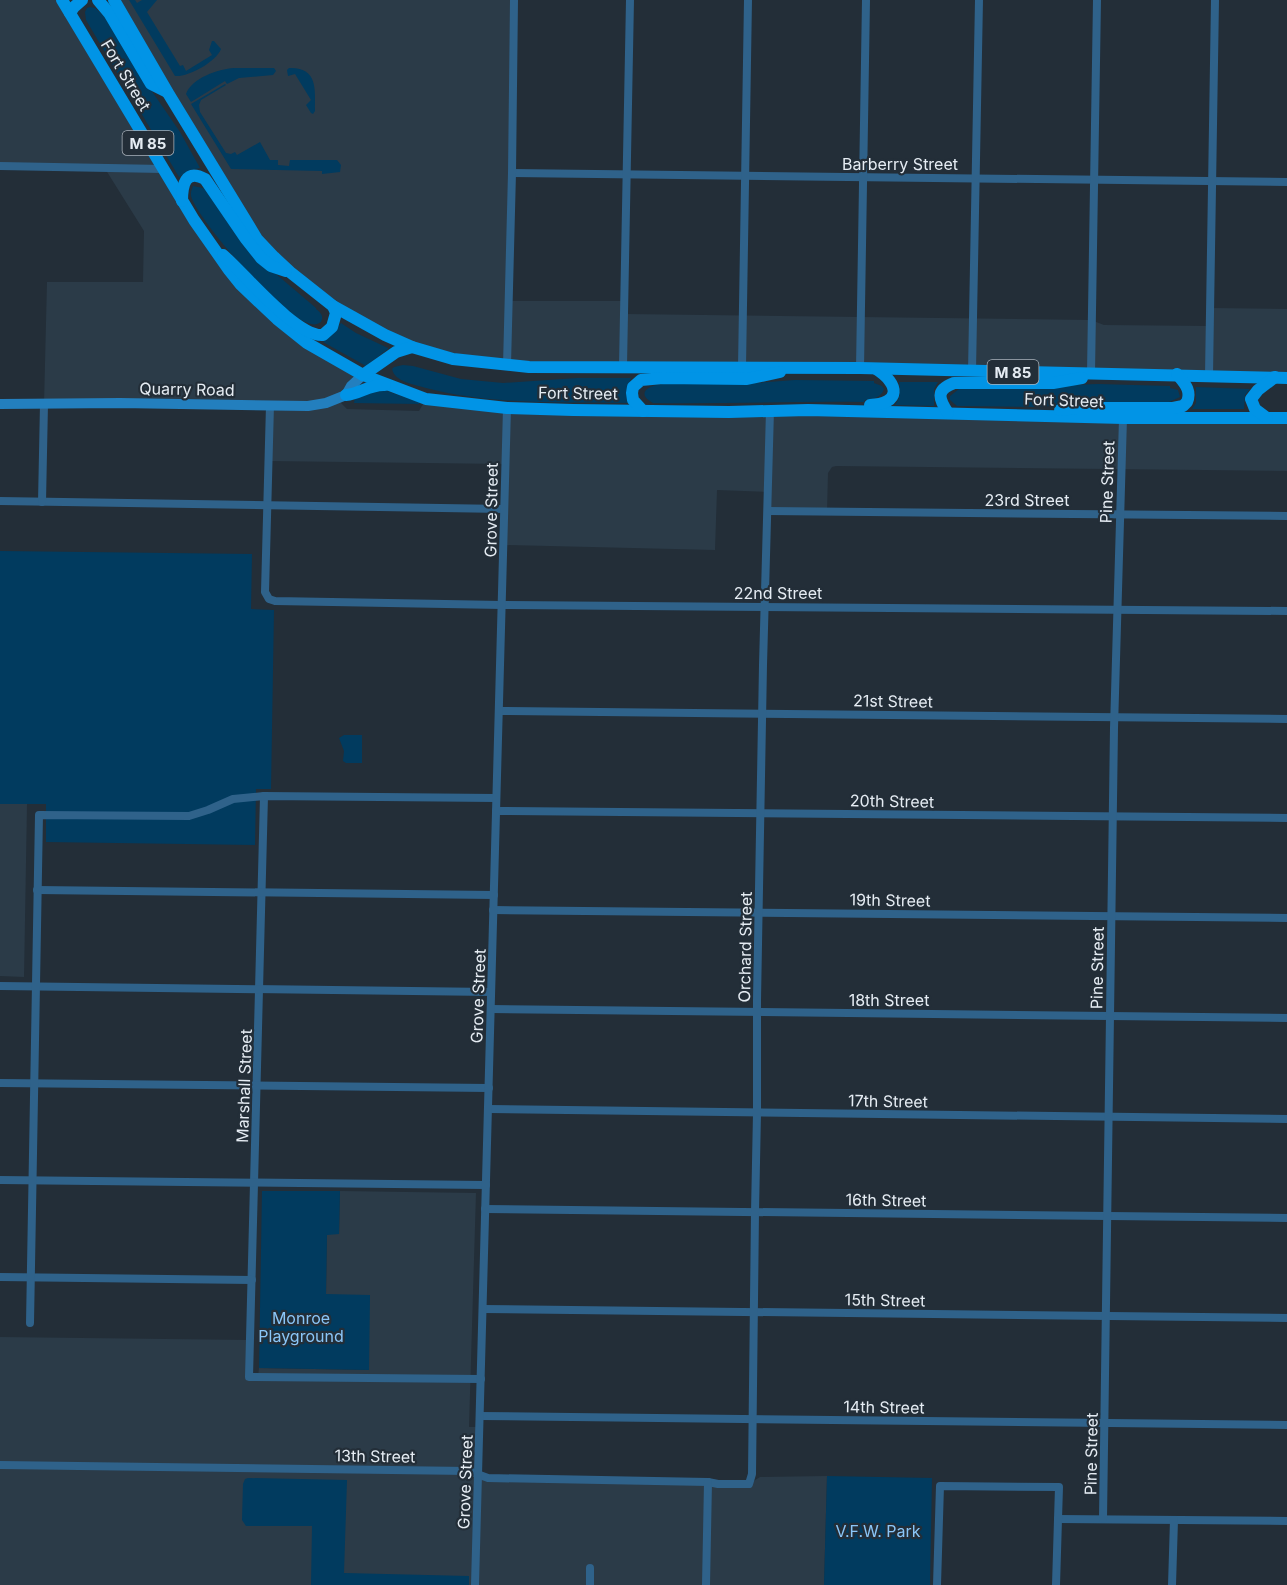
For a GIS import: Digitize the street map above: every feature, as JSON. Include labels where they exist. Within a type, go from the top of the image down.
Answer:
[{"type":"main road","name":"Fort Street","points":[[62,0],[182,201],[241,285],[307,343],[363,375],[426,399],[507,408],[734,412],[770,410],[1123,418],[1287,418]]},
{"type":"main road","points":[[70,13],[82,0]]},
{"type":"main road","points":[[98,0],[109,13],[151,84],[168,93]]},
{"type":"main road","name":"Fort Street","points":[[114,0],[257,239],[290,272],[333,306],[374,330],[412,347],[453,359],[529,367],[875,368],[1281,377]]},
{"type":"main road","points":[[182,201],[183,185],[186,180],[195,176],[205,179],[261,258],[271,266],[290,272]]},
{"type":"main road","points":[[211,245],[279,309],[308,332],[318,335],[328,332],[336,313],[333,306]]},
{"type":"main road","points":[[363,375],[396,352],[412,347]]},
{"type":"main road","points":[[643,411],[633,400],[632,393],[633,387],[641,380],[747,379],[798,368]]},
{"type":"main road","points":[[734,412],[744,407],[765,405],[883,404],[892,397],[893,387],[890,380],[875,368]]},
{"type":"main road","points":[[948,413],[941,403],[940,394],[947,385],[954,383],[1053,383],[1110,373]]},
{"type":"main road","points":[[1039,415],[1056,410],[1077,408],[1177,408],[1187,402],[1189,393],[1185,383],[1177,374]]},
{"type":"main road","points":[[1267,418],[1255,409],[1251,399],[1258,390],[1281,377]]},
{"type":"main road","points":[[346,395],[378,384],[389,385]]},
{"type":"street","points":[[507,365],[514,0]]},
{"type":"street","points":[[623,366],[630,0]]},
{"type":"street","points":[[742,367],[748,0]]},
{"type":"street","points":[[860,368],[866,0]]},
{"type":"street","points":[[972,371],[979,0]]},
{"type":"street","points":[[1091,373],[1097,0]]},
{"type":"street","points":[[1209,375],[1215,0]]},
{"type":"street","points":[[0,166],[163,169]]},
{"type":"street","name":"Barberry Street","points":[[512,173],[1287,182]]},
{"type":"street","points":[[346,395],[351,386],[363,375]]},
{"type":"street","name":"Quarry Road","points":[[0,404],[308,406],[326,403],[346,395]]},
{"type":"street","points":[[42,502],[44,405]]},
{"type":"street","points":[[267,504],[270,405]]},
{"type":"street","name":"Grove Street","points":[[475,1585],[507,408]]},
{"type":"street","name":"Orchard Street","points":[[749,1484],[752,1474],[760,813],[770,410]]},
{"type":"street","name":"Pine Street","points":[[1103,1519],[1114,717],[1123,418]]},
{"type":"street","points":[[0,501],[504,508]]},
{"type":"street","name":"22nd Street","points":[[267,504],[265,592],[269,599],[275,601],[1287,611]]},
{"type":"street","name":"23rd Street","points":[[768,511],[1287,516]]},
{"type":"street","name":"21st Street","points":[[499,711],[1287,719]]},
{"type":"street","points":[[30,1323],[39,815],[180,816],[199,813],[233,799],[264,796],[496,798]]},
{"type":"street","name":"Marshall Street","points":[[264,796],[249,1377],[481,1379]]},
{"type":"street","name":"20th Street","points":[[496,811],[1287,818]]},
{"type":"street","points":[[37,890],[494,895]]},
{"type":"street","name":"19th Street","points":[[493,910],[1287,918]]},
{"type":"street","points":[[0,986],[491,992]]},
{"type":"street","name":"18th Street","points":[[491,1009],[1287,1018]]},
{"type":"street","points":[[0,1083],[489,1088]]},
{"type":"street","name":"17th Street","points":[[489,1109],[1287,1119]]},
{"type":"street","points":[[0,1180],[486,1185]]},
{"type":"street","name":"16th Street","points":[[485,1209],[1287,1218]]},
{"type":"street","points":[[0,1277],[252,1280]]},
{"type":"street","name":"15th Street","points":[[483,1309],[1287,1318]]},
{"type":"street","name":"14th Street","points":[[480,1416],[1287,1425]]},
{"type":"street","name":"13th Street","points":[[0,1465],[469,1471],[488,1478],[749,1484]]},
{"type":"street","points":[[706,1585],[708,1482]]},
{"type":"street","points":[[937,1585],[940,1486],[1059,1487],[1056,1585]]},
{"type":"street","points":[[1058,1519],[1287,1521]]},
{"type":"street","points":[[1172,1585],[1174,1520]]},
{"type":"street","points":[[590,1568],[590,1585]]},
{"type":"shaded area","points":[[0,0],[62,0],[194,220],[277,319],[363,375],[337,399],[347,409],[419,411],[426,399],[447,403],[1287,418],[1287,471],[836,466],[832,467],[828,473],[827,512],[768,511],[768,492],[717,490],[715,550],[503,545],[505,464],[268,461],[270,405],[44,404],[47,282],[143,282],[144,231],[104,167],[0,166]]},
{"type":"shaded area","points":[[114,0],[514,0],[509,301],[624,301],[625,314],[1091,320],[1104,325],[1210,326],[1211,308],[1287,309],[1287,378],[495,364],[385,335],[274,257]]},
{"type":"shaded area","points":[[0,804],[27,804],[24,977],[0,976]]},
{"type":"shaded area","points":[[340,1191],[476,1193],[469,1427],[480,1427],[479,1474],[749,1484],[760,1477],[827,1476],[824,1585],[0,1585],[0,1337],[250,1340],[249,1376],[258,1377],[259,1368],[369,1370],[326,1294],[327,1234],[339,1234]]},
{"type":"green space","points":[[129,0],[135,0],[137,3],[142,0],[157,0],[147,12],[180,66],[183,65],[186,71],[212,55],[209,50],[212,41],[221,49],[214,59],[201,68],[175,76]]},
{"type":"green space","points":[[90,7],[95,8],[105,17],[180,132],[200,168],[190,170],[179,177],[86,20],[85,12]]},
{"type":"green space","points":[[234,68],[274,68],[276,71],[273,75],[239,78],[227,84],[225,81],[191,102],[186,94],[194,83],[213,72]]},
{"type":"green space","points":[[289,68],[305,71],[310,75],[314,87],[315,111],[313,114],[306,105],[311,100],[295,74],[288,76]]},
{"type":"green space","points":[[225,84],[201,100],[199,105],[200,112],[226,153],[235,152],[237,155],[260,142],[270,160],[278,160],[278,165],[289,166],[290,160],[337,160],[341,165],[340,172],[322,174],[322,171],[231,169],[191,104]]},
{"type":"green space","points":[[193,186],[207,191],[256,257],[316,308],[322,315],[321,322],[312,324],[296,316],[280,304],[244,268],[199,212],[191,197]]},
{"type":"green space","points":[[341,323],[388,349],[366,366],[323,342]]},
{"type":"green space","points":[[403,365],[461,379],[503,383],[577,378],[631,378],[628,386],[628,403],[526,402],[475,397],[410,384],[397,377],[392,369]]},
{"type":"green space","points":[[795,380],[874,381],[884,389],[879,396],[864,402],[653,403],[645,396],[646,390],[664,382],[756,383]]},
{"type":"green space","points":[[899,382],[938,382],[934,389],[934,406],[895,405],[899,397]]},
{"type":"green space","points":[[1098,384],[1170,386],[1178,390],[1180,397],[1167,403],[1075,404],[1038,407],[957,406],[950,400],[950,396],[959,389]]},
{"type":"green space","points":[[1196,387],[1250,389],[1245,395],[1244,409],[1192,409],[1196,403]]},
{"type":"green space","points":[[381,389],[419,402],[419,404],[354,403],[355,398]]},
{"type":"green space","points":[[0,551],[252,554],[251,609],[274,610],[271,789],[256,789],[255,845],[46,842],[46,804],[0,804]]},
{"type":"green space","points":[[344,735],[362,735],[362,763],[343,761],[344,751],[339,738]]},
{"type":"green space","name":"Monroe Playground","points":[[262,1191],[340,1191],[339,1234],[327,1235],[326,1294],[370,1295],[369,1370],[259,1368]]},
{"type":"green space","name":"V.F.W. Park","points":[[827,1476],[932,1478],[930,1585],[824,1585]]},
{"type":"green space","points":[[248,1478],[347,1480],[344,1573],[469,1576],[469,1585],[311,1585],[312,1526],[246,1526],[242,1520],[243,1484]]}]
